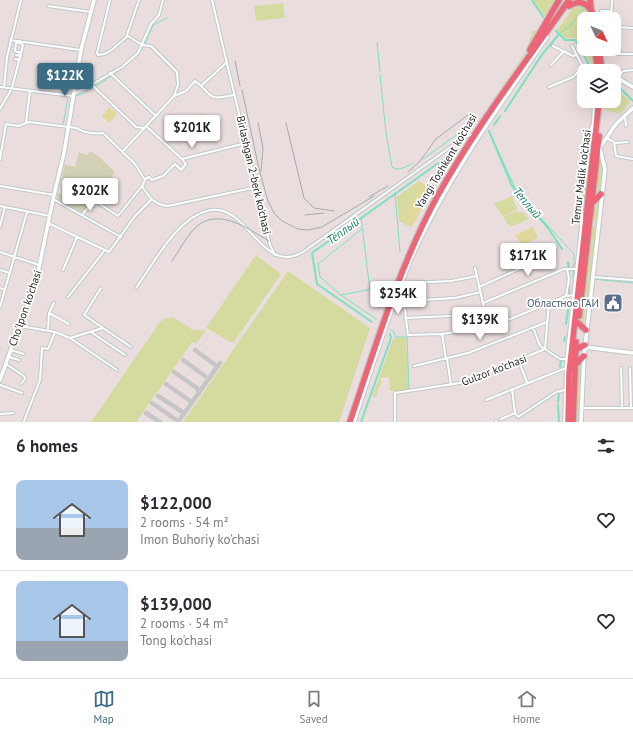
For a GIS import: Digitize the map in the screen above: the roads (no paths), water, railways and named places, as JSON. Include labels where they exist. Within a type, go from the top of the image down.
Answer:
[{"type":"highway","points":[[529,54],[540,31],[560,0]]},
{"type":"highway","points":[[545,35],[565,0]]},
{"type":"highway","points":[[545,35],[569,3],[573,0]]},
{"type":"highway","points":[[592,1],[592,12]]},
{"type":"highway","points":[[592,1],[594,12]]},
{"type":"highway","points":[[569,3],[582,2],[588,5],[592,12]]},
{"type":"highway","name":"Yangi Toshkent ko‘chasi","points":[[347,422],[403,260],[433,199],[472,135],[529,54],[545,35]]},
{"type":"highway","name":"Yangi Toshkent ko‘chasi","points":[[350,422],[395,290],[416,238],[452,171],[529,54]]},
{"type":"highway","points":[[510,92],[512,82]]},
{"type":"highway","name":"Temur Malik ko'chasi","points":[[573,422],[569,373],[581,246],[593,202],[598,108]]},
{"type":"highway","name":"Temur Malik ko'chasi","points":[[568,422],[588,221],[602,108]]},
{"type":"highway","points":[[593,125],[597,118]]},
{"type":"highway","points":[[593,202],[601,194]]},
{"type":"highway","points":[[578,323],[586,330]]},
{"type":"highway","points":[[575,350],[585,346]]},
{"type":"highway","points":[[574,367],[584,356]]},
{"type":"main road","name":"Cho'lpon ko'chasi","points":[[0,380],[1,373],[9,357],[35,286],[69,127],[81,50],[94,0]]},
{"type":"main road","points":[[354,422],[396,299],[421,239],[457,171],[510,92],[545,35]]},
{"type":"main road","points":[[621,80],[633,87]]},
{"type":"main road","points":[[581,422],[586,330],[605,167],[597,149],[625,115],[633,108]]},
{"type":"main road","points":[[581,246],[582,220],[580,201],[586,150],[593,125]]},
{"type":"main road","points":[[565,422],[566,368],[574,295],[578,273]]},
{"type":"main road","points":[[585,346],[633,353]]},
{"type":"street","points":[[4,87],[10,40],[20,0]]},
{"type":"street","points":[[110,0],[97,54],[106,54],[128,36],[139,0]]},
{"type":"street","points":[[0,87],[73,95],[93,86],[122,67],[144,44],[151,24],[159,15],[164,0]]},
{"type":"street","name":"Birlashgan 2-berk ko'chasi","points":[[212,0],[270,245],[276,256]]},
{"type":"street","points":[[602,11],[611,11],[612,0]]},
{"type":"street","points":[[48,6],[91,12]]},
{"type":"street","points":[[621,27],[633,28]]},
{"type":"street","points":[[123,151],[174,96],[178,85],[177,72],[151,46],[128,36]]},
{"type":"street","points":[[10,40],[81,50]]},
{"type":"street","points":[[0,109],[12,88],[23,45],[20,42]]},
{"type":"street","points":[[20,42],[16,44],[15,51],[21,54]]},
{"type":"street","points":[[553,46],[574,56],[576,55]]},
{"type":"street","points":[[572,46],[580,64]]},
{"type":"street","points":[[551,64],[564,51]]},
{"type":"street","points":[[16,55],[21,54]]},
{"type":"street","points":[[621,54],[633,54]]},
{"type":"street","points":[[15,59],[20,60]]},
{"type":"street","points":[[201,86],[227,62]]},
{"type":"street","points":[[621,74],[623,71],[633,70]]},
{"type":"street","points":[[111,74],[156,116]]},
{"type":"street","points":[[549,88],[577,74]]},
{"type":"street","points":[[174,96],[186,91],[195,81],[215,98],[234,95]]},
{"type":"street","points":[[82,215],[94,200],[118,216],[142,186],[145,180],[149,177],[152,180],[159,178],[175,164],[180,170],[186,164],[145,127],[136,127],[93,86]]},
{"type":"street","points":[[26,122],[30,91]]},
{"type":"street","points":[[593,125],[594,108]]},
{"type":"street","points":[[625,115],[626,126]]},
{"type":"street","points":[[0,159],[6,124],[18,126],[26,122],[69,127],[90,132],[104,133],[135,164],[145,180]]},
{"type":"street","points":[[136,288],[178,229],[204,212],[222,212],[232,215],[248,229],[264,248],[276,256],[290,258],[303,252],[468,134],[472,135]]},
{"type":"street","points":[[606,138],[615,143],[628,142]]},
{"type":"street","points":[[182,159],[246,143]]},
{"type":"street","points":[[615,143],[616,156],[633,159]]},
{"type":"street","points":[[0,186],[53,197],[121,237]]},
{"type":"street","points":[[142,186],[151,200],[157,204],[168,206],[257,187]]},
{"type":"street","points":[[48,223],[110,252],[135,216],[151,200]]},
{"type":"street","points":[[0,206],[50,216]]},
{"type":"street","points":[[0,226],[5,207]]},
{"type":"street","points":[[0,307],[27,212]]},
{"type":"street","points":[[63,270],[77,237]]},
{"type":"street","points":[[68,297],[104,250]]},
{"type":"street","points":[[0,252],[40,265]]},
{"type":"street","points":[[479,287],[530,264]]},
{"type":"street","points":[[475,268],[488,326]]},
{"type":"street","points":[[483,303],[567,269],[578,273]]},
{"type":"street","points":[[566,296],[569,279],[567,269]]},
{"type":"street","points":[[0,270],[10,272]]},
{"type":"street","points":[[408,283],[451,281],[477,276]]},
{"type":"street","points":[[592,277],[633,280]]},
{"type":"street","points":[[0,288],[5,290]]},
{"type":"street","points":[[101,288],[84,315],[131,347]]},
{"type":"street","points":[[405,300],[455,298],[481,292]]},
{"type":"street","points":[[403,294],[405,300],[407,334],[442,334],[488,326],[566,296],[574,295]]},
{"type":"street","points":[[48,330],[49,313],[54,302]]},
{"type":"street","points":[[545,349],[549,303]]},
{"type":"street","points":[[406,318],[450,316],[484,310]]},
{"type":"street","points":[[49,313],[69,324]]},
{"type":"street","points":[[414,366],[468,353],[547,322]]},
{"type":"street","points":[[20,326],[48,330],[70,338],[116,370]]},
{"type":"street","points":[[533,327],[540,346],[560,359],[567,359]]},
{"type":"street","points":[[70,338],[103,328]]},
{"type":"street","points":[[91,331],[125,355]]},
{"type":"street","points":[[24,421],[40,380],[42,348],[48,349],[54,332]]},
{"type":"street","points":[[442,334],[451,385]]},
{"type":"street","name":"Gulzor ko'chasi","points":[[395,422],[395,393],[470,381],[545,349]]},
{"type":"street","points":[[11,350],[24,354]]},
{"type":"street","points":[[9,357],[18,360]]},
{"type":"street","points":[[518,360],[527,382]]},
{"type":"street","points":[[6,364],[24,376],[21,384]]},
{"type":"street","points":[[486,400],[527,382],[566,368]]},
{"type":"street","points":[[621,368],[622,408]]},
{"type":"street","points":[[581,408],[632,408],[630,368]]},
{"type":"street","points":[[0,385],[22,393]]},
{"type":"street","points":[[512,389],[515,413],[518,417],[556,392],[565,390]]},
{"type":"street","points":[[0,414],[13,413]]},
{"type":"street","points":[[501,419],[515,413]]},
{"type":"waterway","points":[[532,0],[543,17]]},
{"type":"waterway","points":[[559,34],[570,26],[585,7]]},
{"type":"waterway","points":[[145,44],[153,25],[167,18]]},
{"type":"waterway","points":[[556,31],[565,40],[575,40],[589,64]]},
{"type":"waterway","name":"Тёплый","points":[[505,111],[541,56],[559,34]]},
{"type":"waterway","points":[[377,43],[380,72]]},
{"type":"waterway","points":[[75,96],[82,94],[101,83],[123,67],[143,47]]},
{"type":"waterway","points":[[380,75],[386,133],[392,167],[400,169],[413,163]]},
{"type":"waterway","points":[[621,89],[633,101]]},
{"type":"waterway","points":[[63,125],[68,98]]},
{"type":"waterway","name":"Тёплый","points":[[494,125],[500,116]]},
{"type":"waterway","points":[[423,159],[476,121]]},
{"type":"waterway","name":"Теплый","points":[[489,131],[517,192],[574,254],[574,261]]},
{"type":"waterway","name":"Теплый","points":[[489,131],[512,186],[548,228],[562,249]]},
{"type":"waterway","name":"Тёплый","points":[[372,322],[317,284],[312,253],[454,152]]},
{"type":"waterway","points":[[395,193],[400,252]]},
{"type":"waterway","points":[[361,218],[370,290]]},
{"type":"waterway","points":[[362,229],[318,264],[320,277],[341,295],[376,319]]},
{"type":"waterway","name":"Теплый","points":[[568,262],[569,268]]},
{"type":"waterway","points":[[573,268],[574,263]]},
{"type":"waterway","points":[[573,270],[573,278]]},
{"type":"waterway","name":"Теплый","points":[[569,271],[569,294]]},
{"type":"waterway","points":[[593,279],[633,283]]},
{"type":"waterway","points":[[341,295],[388,286]]},
{"type":"waterway","points":[[404,293],[405,301]]},
{"type":"waterway","name":"Теплый","points":[[566,324],[568,310]]},
{"type":"waterway","points":[[390,329],[394,332],[395,337],[407,337]]},
{"type":"waterway","name":"Тёплый","points":[[361,422],[391,338],[390,334]]},
{"type":"waterway","points":[[407,336],[409,390]]},
{"type":"waterway","name":"Теплый","points":[[564,341],[565,337]]},
{"type":"waterway","name":"Теплый","points":[[560,367],[561,360]]},
{"type":"waterway","name":"Теплый","points":[[558,402],[559,393]]},
{"type":"waterway","name":"Теплый","points":[[558,405],[559,422]]},
{"type":"railway","points":[[235,61],[240,86]]},
{"type":"railway","points":[[242,90],[259,169],[268,201],[274,213],[282,221],[298,229],[308,230],[322,227],[374,196]]},
{"type":"railway","points":[[408,172],[420,161],[436,139],[468,115]]},
{"type":"railway","points":[[258,123],[263,148],[261,171]]},
{"type":"railway","points":[[286,123],[304,198],[314,208],[334,211]]},
{"type":"railway","points":[[369,197],[388,186]]},
{"type":"railway","points":[[305,215],[324,213]]},
{"type":"railway","points":[[172,261],[193,230],[202,223],[211,219],[231,221],[251,230],[269,241]]},
{"type":"place","name":"Областное ГАИ","points":[[613,303]]}]
